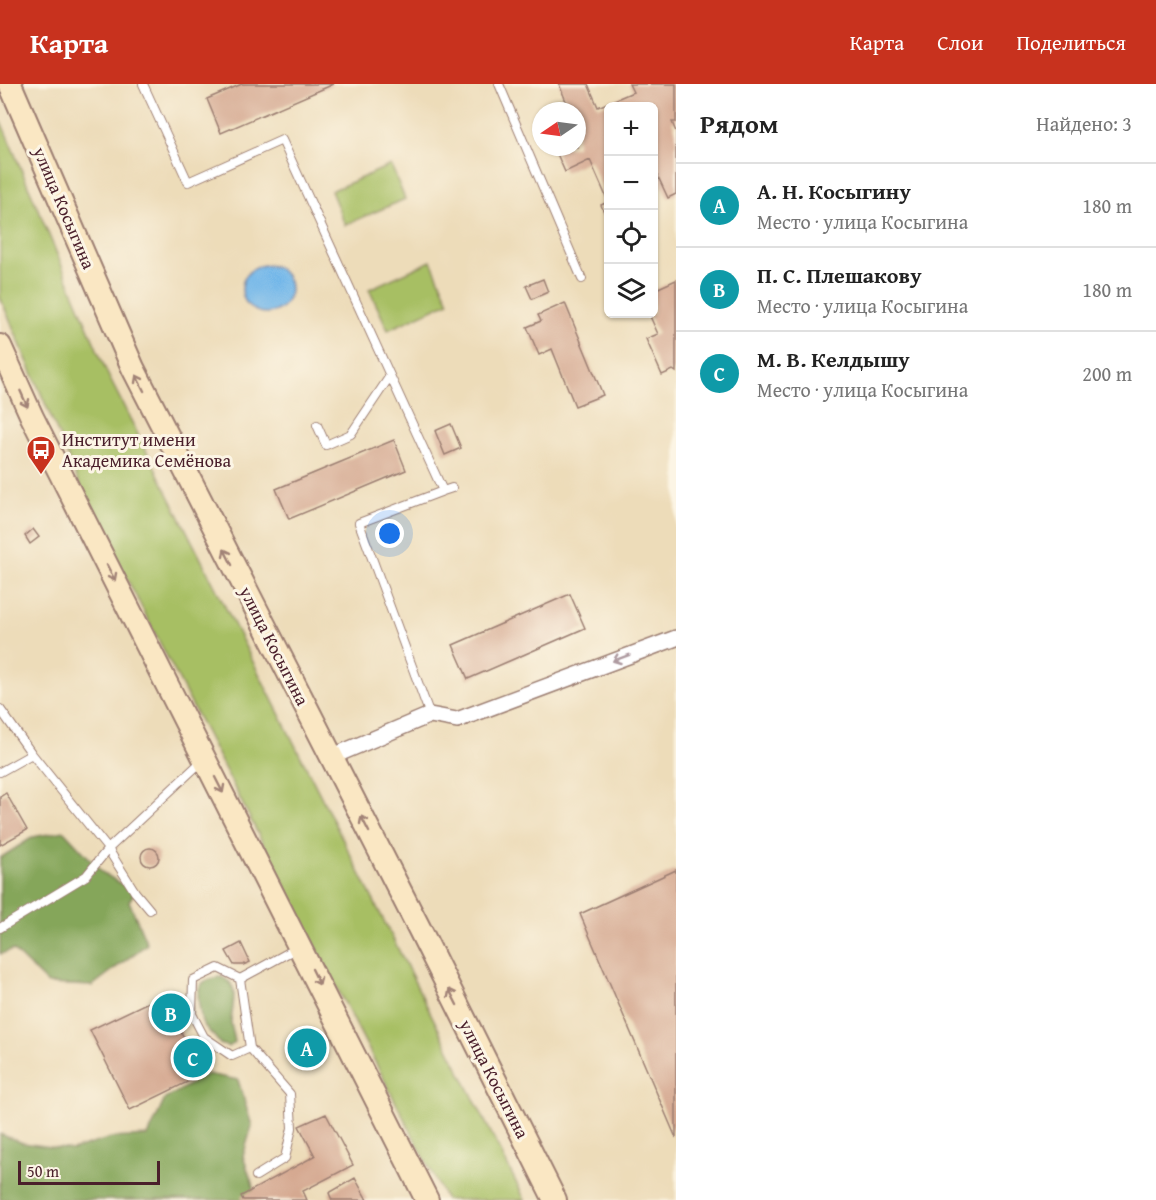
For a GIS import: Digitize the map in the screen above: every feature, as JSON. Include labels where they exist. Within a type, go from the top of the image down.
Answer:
[{"type":"main road","name":"улица Косыгина","points":[[10,84],[133,368],[555,1200]]},
{"type":"main road","points":[[0,346],[32,417],[427,1200]]},
{"type":"street","points":[[331,757],[430,715],[457,720],[676,638]]},
{"type":"lane","points":[[143,84],[188,182],[282,140],[443,491]]},
{"type":"lane","points":[[499,84],[582,279]]},
{"type":"lane","points":[[317,425],[326,445],[351,434],[390,376]]},
{"type":"lane","points":[[430,715],[359,524],[452,488]]},
{"type":"lane","points":[[0,709],[32,754],[108,849],[135,892],[150,910]]},
{"type":"lane","points":[[0,772],[32,754]]},
{"type":"lane","points":[[0,928],[86,876],[108,849],[205,758]]},
{"type":"lane","points":[[240,979],[300,946]]},
{"type":"lane","points":[[240,979],[218,968],[193,980],[192,1014],[204,1037],[232,1056],[250,1048]]},
{"type":"lane","points":[[240,979],[250,1048],[290,1094],[292,1128],[285,1158],[256,1176]]},
{"type":"green space","points":[[0,119],[108,375],[525,1200],[446,1200],[85,497],[0,297]]},
{"type":"green space","points":[[391,165],[405,199],[345,225],[331,191]]},
{"type":"green space","points":[[431,261],[449,302],[388,330],[369,289]]},
{"type":"green space","points":[[64,831],[103,873],[135,892],[129,901],[147,944],[92,986],[48,984],[13,950],[0,954],[0,858],[33,837]]},
{"type":"green space","points":[[221,977],[231,985],[234,997],[231,1023],[235,1042],[229,1047],[220,1044],[203,1024],[199,1004],[198,992],[202,983]]},
{"type":"green space","points":[[207,1074],[238,1080],[252,1126],[243,1156],[255,1200],[0,1200],[0,1134],[23,1143],[72,1150],[111,1138],[148,1136],[165,1099]]},
{"type":"water","points":[[266,265],[283,272],[290,289],[283,306],[266,313],[249,306],[242,289],[249,272]]},
{"type":"building","points":[[242,84],[334,84],[221,133],[207,99]]},
{"type":"building","points":[[559,84],[588,84],[598,107],[604,104],[604,192],[590,160],[565,172],[558,156],[586,156],[586,102],[566,102]]},
{"type":"building","points":[[629,84],[676,84],[676,122],[672,122],[676,132],[676,194],[668,198],[658,177],[658,102],[610,102],[633,92]]},
{"type":"building","points":[[543,279],[548,292],[532,299],[526,286]]},
{"type":"building","points":[[676,280],[676,372],[673,370],[662,375],[646,339],[658,334],[651,318],[658,318],[658,288]]},
{"type":"building","points":[[565,303],[603,395],[575,406],[552,349],[539,355],[527,327],[541,321],[538,315]]},
{"type":"building","points":[[451,424],[461,448],[445,455],[435,431]]},
{"type":"building","points":[[394,440],[406,470],[289,519],[276,489]]},
{"type":"building","points":[[33,529],[39,537],[30,544],[25,536]]},
{"type":"building","points":[[570,594],[585,628],[468,679],[453,645]]},
{"type":"building","points":[[6,793],[27,830],[0,845],[0,797]]},
{"type":"building","points":[[150,848],[156,851],[159,857],[156,863],[150,866],[144,863],[141,857],[144,851]]},
{"type":"building","points":[[676,870],[676,1138],[580,914]]},
{"type":"building","points":[[241,943],[250,962],[234,965],[226,951]]},
{"type":"building","points":[[163,995],[202,1075],[130,1110],[90,1030]]},
{"type":"building","points":[[326,1114],[353,1165],[303,1191],[307,1200],[243,1200],[241,1196],[315,1156],[299,1126]]},
{"type":"building","points":[[355,1178],[367,1200],[332,1200],[329,1193]]},
{"type":"place","name":"Институт имени Академика Семёнова","points":[[41,476]]},
{"type":"place","name":"П. С. Плешакову","points":[[171,1013]]},
{"type":"place","name":"А. Н. Косыгину","points":[[307,1048]]},
{"type":"place","name":"М. В. Келдышу","points":[[193,1058]]}]
